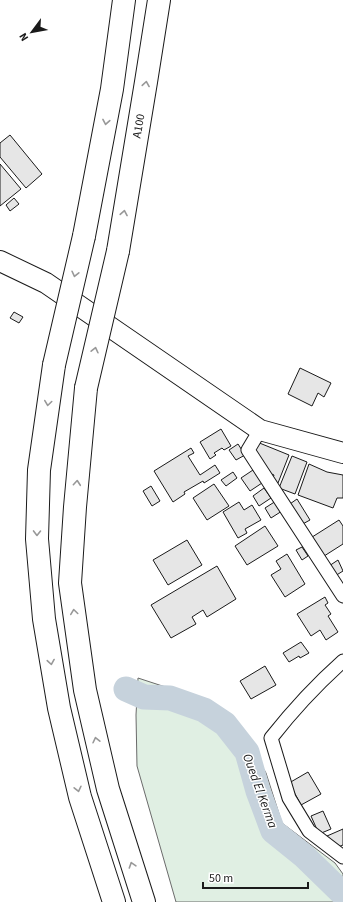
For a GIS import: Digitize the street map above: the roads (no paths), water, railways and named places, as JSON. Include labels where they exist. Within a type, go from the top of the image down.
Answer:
[{"type":"highway","points":[[112,89],[116,0]]},
{"type":"highway","points":[[114,902],[78,789],[58,708],[44,619],[37,539],[39,470],[54,365],[84,236],[112,89],[124,0]]},
{"type":"highway","name":"A100","points":[[144,902],[108,789],[85,690],[70,584],[75,507],[86,388],[118,251],[159,0]]},
{"type":"main road","points":[[0,261],[46,283],[260,430],[343,453]]},
{"type":"street","points":[[260,430],[248,450],[343,596]]},
{"type":"street","points":[[343,661],[328,674],[290,713],[271,738],[289,798],[310,831],[343,857]]},
{"type":"waterway","name":"Oued El Kerma","points":[[126,689],[144,697],[170,698],[204,710],[225,724],[247,752],[258,791],[273,831],[304,856],[343,894]]}]
